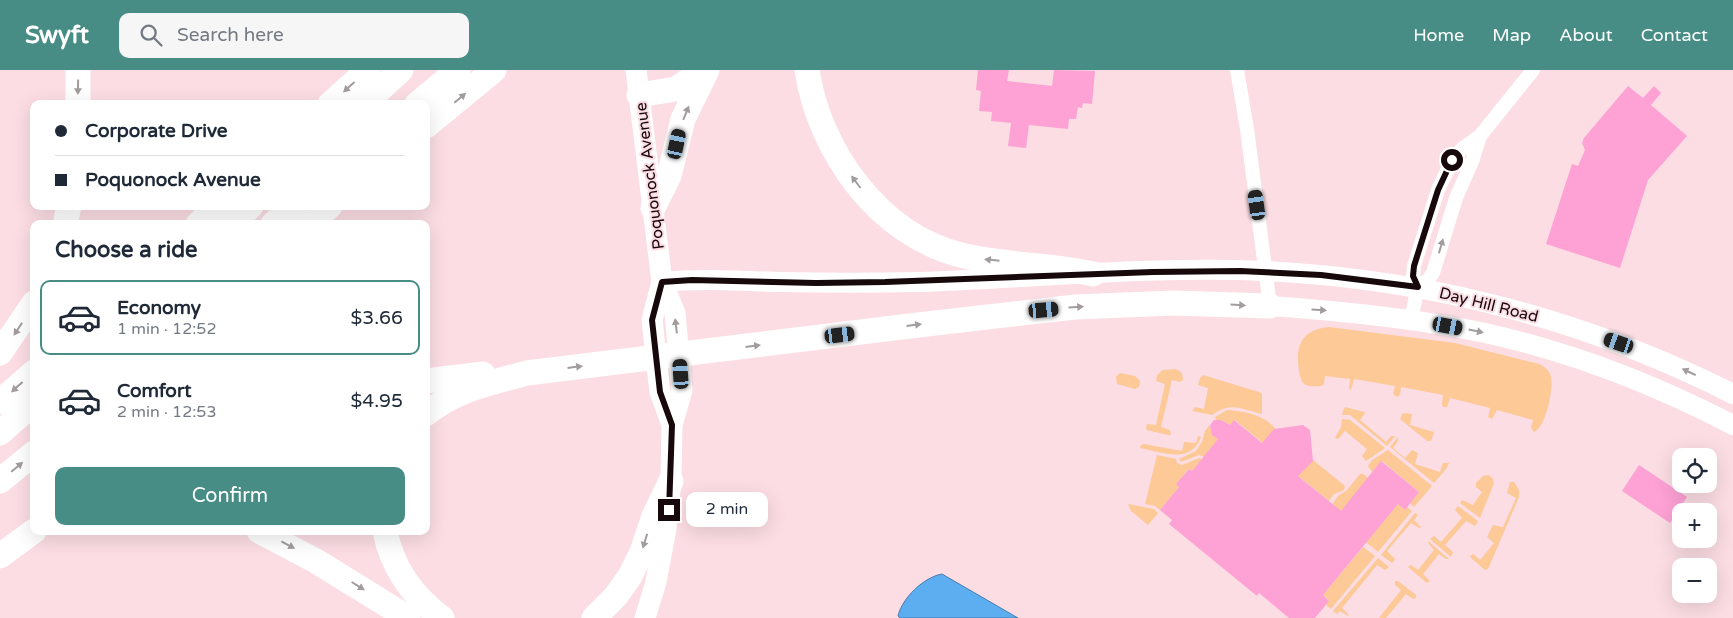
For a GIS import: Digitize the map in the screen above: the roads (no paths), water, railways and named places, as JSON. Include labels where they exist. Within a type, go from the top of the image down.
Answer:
[{"type":"highway","points":[[78,70],[78,100]]},
{"type":"highway","points":[[334,100],[368,70]]},
{"type":"highway","points":[[368,100],[401,70]]},
{"type":"highway","points":[[423,100],[458,70]]},
{"type":"highway","points":[[430,123],[494,70]]},
{"type":"highway","points":[[639,95],[676,89],[706,70]]},
{"type":"highway","points":[[653,208],[669,176],[683,119],[706,70]]},
{"type":"highway","points":[[807,70],[815,106],[834,148],[862,190],[899,225],[933,245],[960,255],[978,259],[1055,266],[1093,274]]},
{"type":"highway","points":[[202,220],[213,210]]},
{"type":"highway","points":[[236,220],[247,210]]},
{"type":"highway","points":[[278,220],[290,210]]},
{"type":"highway","points":[[314,220],[325,210]]},
{"type":"highway","points":[[430,381],[498,373],[527,373],[936,322],[1075,307],[1173,304],[1270,306]]},
{"type":"highway","points":[[0,353],[30,309]]},
{"type":"highway","points":[[430,411],[470,388],[527,373]]},
{"type":"highway","points":[[0,402],[30,376]]},
{"type":"highway","points":[[0,433],[30,407]]},
{"type":"highway","points":[[0,452],[30,427]]},
{"type":"highway","points":[[0,481],[30,456]]},
{"type":"highway","points":[[594,618],[616,596],[630,576],[642,552],[654,516],[671,481]]},
{"type":"highway","points":[[7,552],[30,534]]},
{"type":"highway","points":[[7,552],[44,535]]},
{"type":"highway","points":[[267,535],[316,560],[408,618]]},
{"type":"highway","points":[[386,535],[395,563],[406,582],[421,601],[442,618]]},
{"type":"main road","name":"Poquonock Avenue","points":[[636,70],[662,282],[652,320],[660,392],[672,425],[671,481],[663,548],[654,591],[645,618]]},
{"type":"main road","name":"Day Hill Road","points":[[662,282],[692,280],[816,283],[885,282],[1192,270],[1265,271],[1358,279],[1418,287],[1521,311],[1601,336],[1664,361],[1726,390]]},
{"type":"main road","name":"Day Hill Road","points":[[1270,306],[1411,320],[1485,333],[1568,355],[1642,382],[1733,426]]},
{"type":"main road","points":[[1709,413],[1726,390]]},
{"type":"street","points":[[1237,70],[1252,164],[1270,306]]},
{"type":"street","points":[[1411,320],[1418,287],[1413,276],[1414,266],[1441,181],[1458,152],[1480,136],[1533,70]]},
{"type":"street","points":[[1418,287],[1428,280],[1433,273],[1456,198],[1473,159],[1480,136]]},
{"type":"water","points":[[942,574],[1018,618],[900,618],[898,616],[904,602],[915,589],[928,579]]}]
